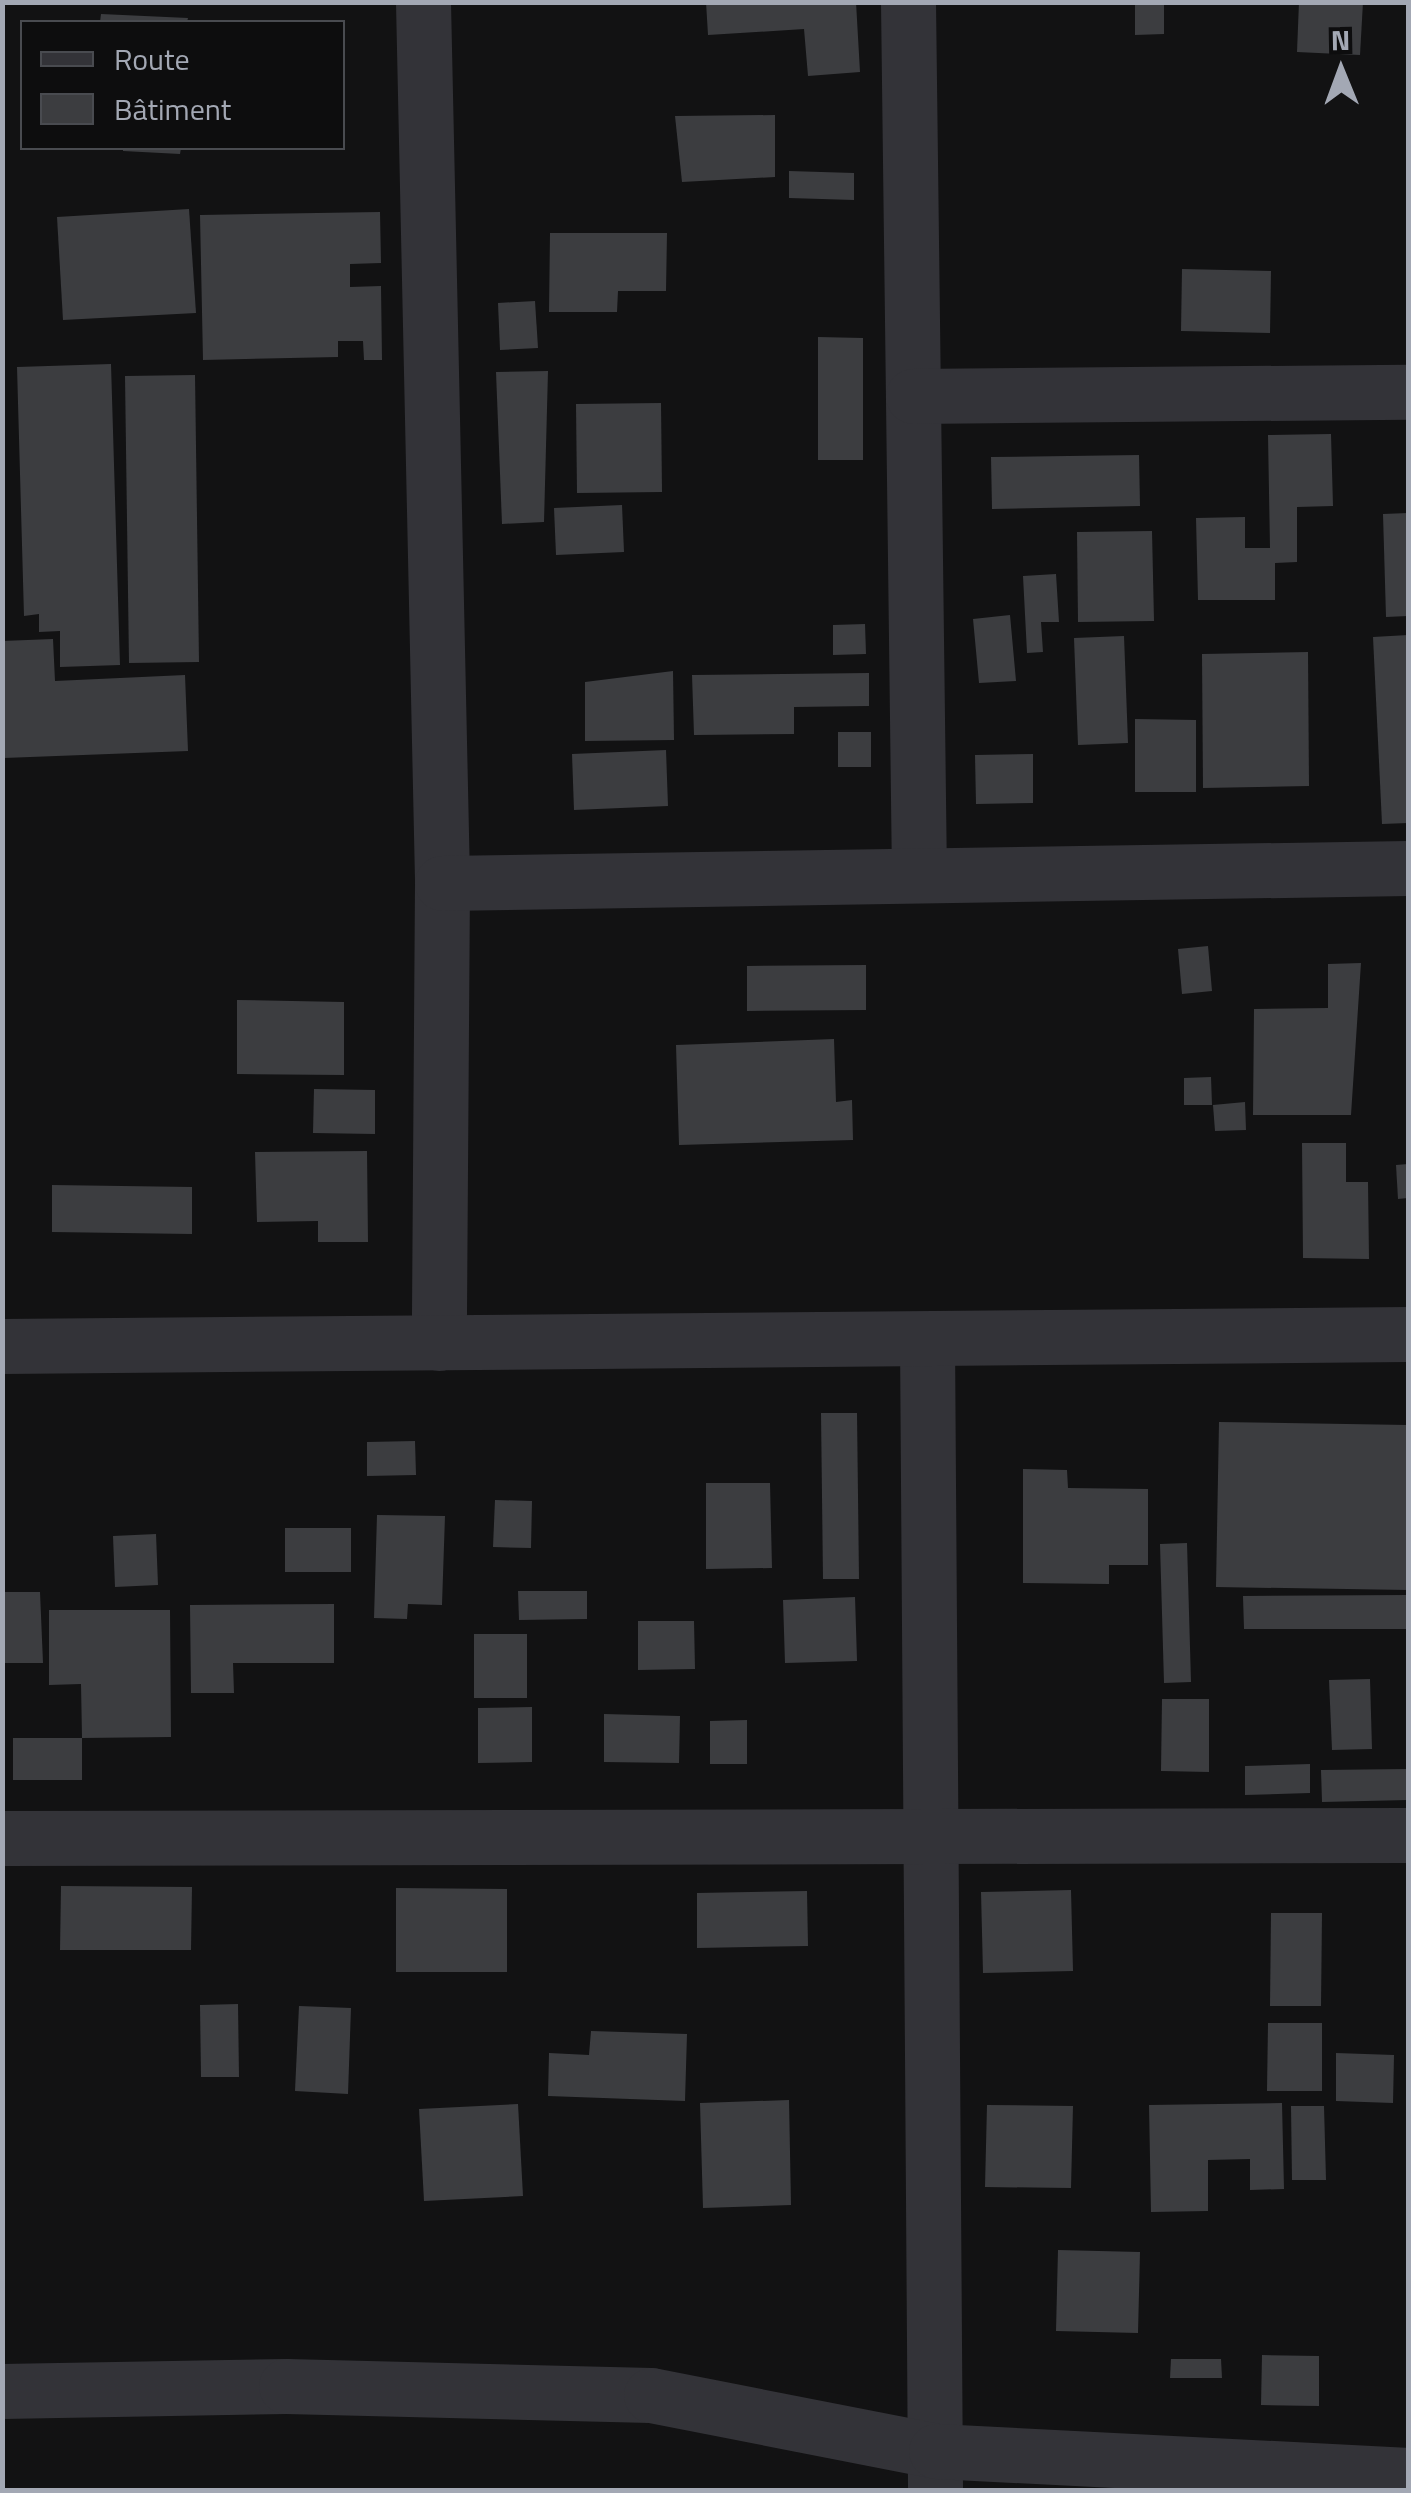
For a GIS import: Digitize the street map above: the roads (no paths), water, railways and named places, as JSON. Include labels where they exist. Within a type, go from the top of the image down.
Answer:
[{"type":"street","points":[[423,2],[442,883],[439,1342]]},
{"type":"street","points":[[908,2],[918,874]]},
{"type":"street","points":[[913,396],[1408,392]]},
{"type":"street","points":[[442,883],[1408,868]]},
{"type":"street","points":[[2,1346],[1408,1334]]},
{"type":"street","points":[[927,1338],[925,1836],[935,2471]]},
{"type":"street","points":[[2,1838],[1408,1835]]},
{"type":"street","points":[[2,2391],[651,2395],[935,2471],[1408,2475]]}]
